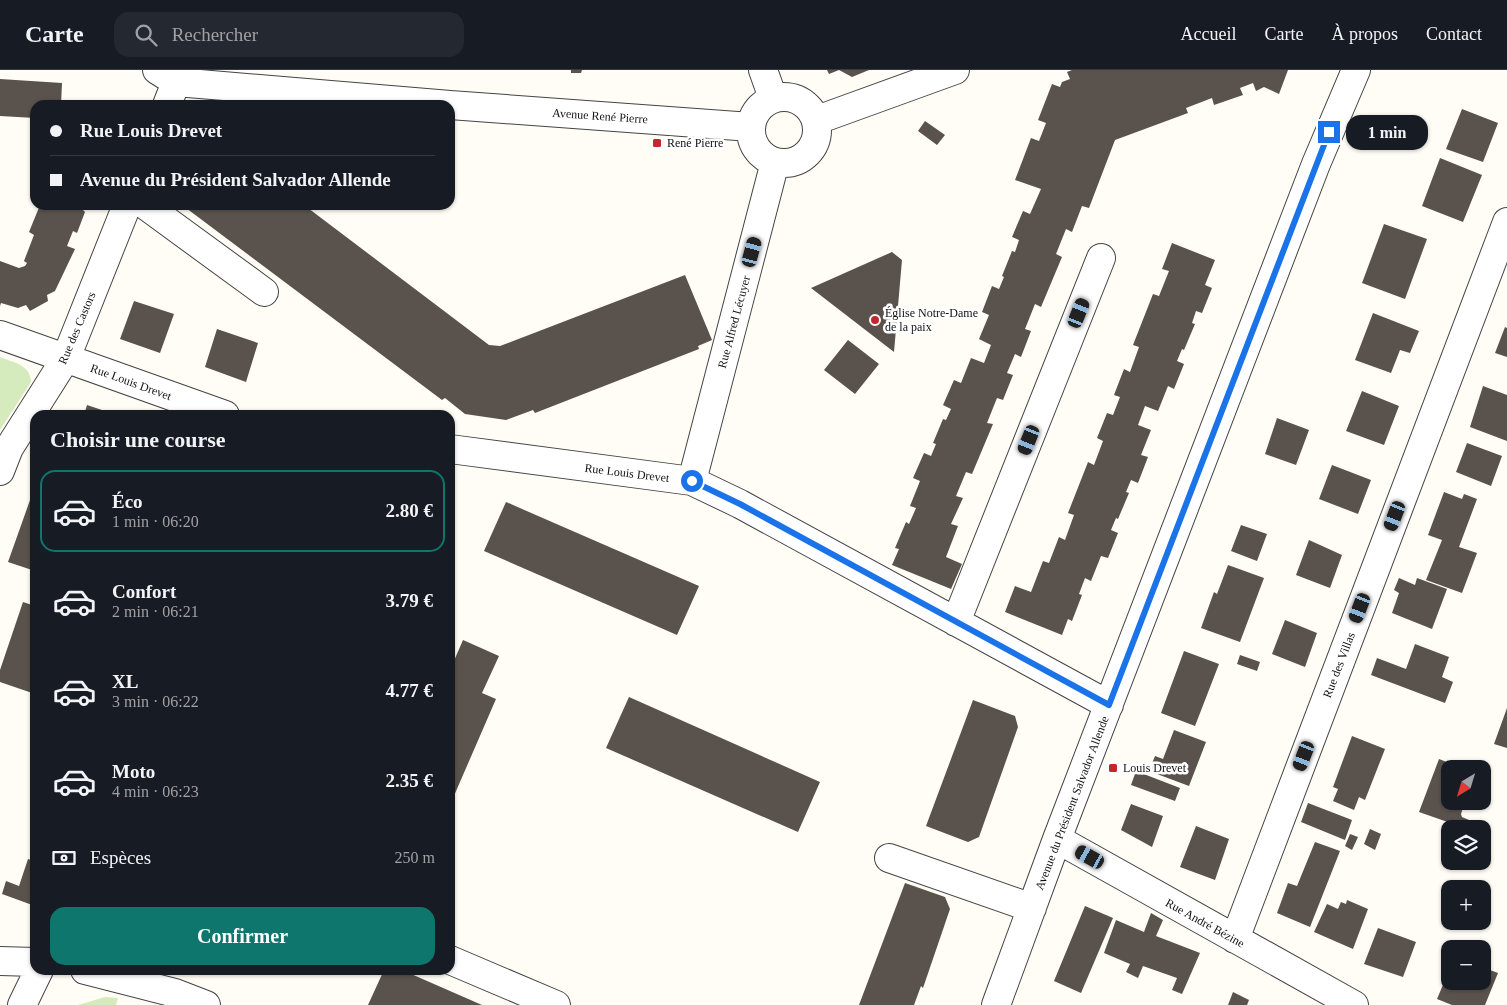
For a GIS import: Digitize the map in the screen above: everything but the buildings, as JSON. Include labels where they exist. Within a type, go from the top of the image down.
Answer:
[{"type":"street","points":[[763,70],[773,98]]},
{"type":"street","points":[[817,120],[954,70]]},
{"type":"street","name":"Avenue du Président Salvador Allende","points":[[996,1005],[1057,839],[1316,164],[1356,70]]},
{"type":"street","name":"Avenue René Pierre","points":[[167,86],[286,81],[416,100]]},
{"type":"street","points":[[783,96],[804,102],[817,120],[816,140],[805,157],[795,162],[775,162],[765,157],[757,149],[752,139],[751,127],[758,110],[773,98],[783,96]]},
{"type":"street","name":"Avenue René Pierre","points":[[455,105],[751,127]]},
{"type":"street","name":"Rue Alfred Lécuyer","points":[[692,481],[775,162]]},
{"type":"street","name":"Rue des Castors","points":[[33,410],[66,358],[125,210]]},
{"type":"street","points":[[152,210],[264,292]]},
{"type":"street","name":"Rue des Villas","points":[[1235,940],[1507,222]]},
{"type":"street","points":[[956,622],[1101,258]]},
{"type":"street","name":"Rue Louis Drevet","points":[[0,335],[211,410]]},
{"type":"street","name":"Rue des Castors","points":[[0,471],[9,448],[30,415]]},
{"type":"street","name":"Rue Louis Drevet","points":[[455,451],[692,481],[740,504],[1109,705]]},
{"type":"street","name":"Rue André Bézine","points":[[1057,839],[1354,1005]]},
{"type":"street","points":[[889,858],[1032,908]]},
{"type":"street","points":[[0,961],[30,962]]},
{"type":"street","points":[[455,962],[556,1005]]},
{"type":"street","points":[[22,1005],[37,975]]},
{"type":"street","points":[[105,975],[175,993],[206,1005]]},
{"type":"green space","points":[[0,357],[20,365],[28,371],[31,382],[0,430]]},
{"type":"green space","points":[[105,997],[118,998],[116,1005],[78,1005]]},
{"type":"place","name":"René Pierre","points":[[657,143]]},
{"type":"place","name":"Église Notre-Dame de la paix","points":[[875,320]]},
{"type":"place","name":"Louis Drevet","points":[[1113,768]]},
{"type":"route","points":[[692,481],[740,504],[1109,705],[1329,132]]}]
